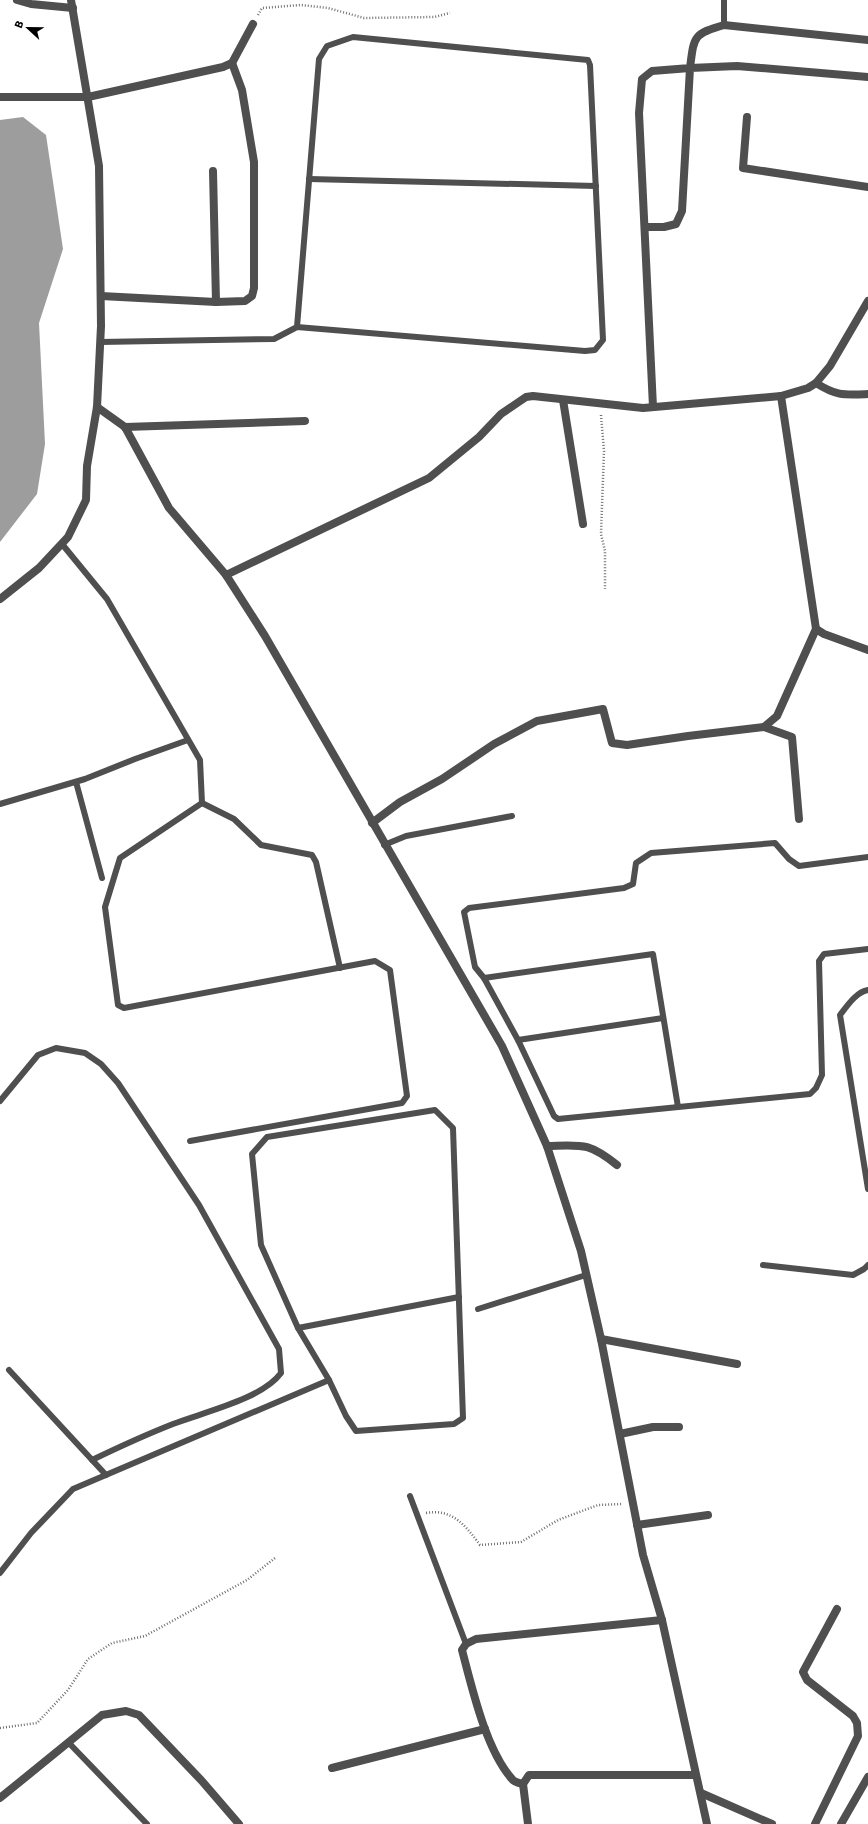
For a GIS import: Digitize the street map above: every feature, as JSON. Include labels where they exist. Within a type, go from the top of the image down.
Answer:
[{"type":"street","points":[[0,599],[39,568],[62,544],[68,537],[86,500],[87,466],[97,407],[100,342],[101,296],[99,166],[72,4],[31,4],[18,0]]},
{"type":"street","points":[[0,97],[88,97],[223,67],[232,63],[253,24]]},
{"type":"street","points":[[645,227],[664,227],[676,224],[682,211],[690,68],[695,38],[703,31],[724,25],[868,40]]},
{"type":"street","points":[[101,296],[216,302],[245,301],[252,296],[254,288],[254,162],[242,90],[232,63]]},
{"type":"street","points":[[653,407],[640,113],[642,79],[652,71],[737,66],[868,77]]},
{"type":"street","points":[[747,117],[743,168],[868,188]]},
{"type":"street","points":[[213,171],[216,302]]},
{"type":"street","points":[[226,575],[429,478],[479,437],[501,414],[526,397],[533,396],[629,408],[781,396],[808,388],[816,383],[830,366],[868,301]]},
{"type":"street","points":[[816,383],[831,392],[845,395],[868,394]]},
{"type":"street","points":[[764,728],[777,716],[816,629],[781,396]]},
{"type":"street","points":[[563,400],[583,524]]},
{"type":"street","points":[[97,407],[125,426],[169,508],[226,575],[265,636],[384,845],[502,1046],[547,1146],[580,1251],[586,1275],[601,1339],[643,1555],[662,1620],[707,1824]]},
{"type":"street","points":[[125,426],[306,421]]},
{"type":"street","points":[[816,629],[824,634],[868,650]]},
{"type":"street","points":[[372,823],[400,802],[442,779],[494,744],[537,721],[603,709],[612,743],[627,745],[688,736],[764,728],[792,737],[799,819]]},
{"type":"street","points":[[547,1146],[590,1146],[600,1151],[617,1165]]},
{"type":"street","points":[[601,1339],[737,1364]]},
{"type":"street","points":[[620,1434],[653,1427],[679,1427]]},
{"type":"street","points":[[637,1525],[708,1514]]},
{"type":"street","points":[[815,1824],[858,1736],[857,1723],[854,1716],[807,1680],[804,1672],[837,1608]]},
{"type":"street","points":[[523,1784],[513,1780],[497,1757],[485,1729],[462,1650],[466,1644],[476,1639],[662,1620]]},
{"type":"street","points":[[0,1798],[102,1715],[126,1711],[139,1715],[201,1780],[240,1824]]},
{"type":"street","points":[[332,1768],[485,1729]]},
{"type":"street","points":[[528,1824],[523,1784],[529,1775],[695,1775]]},
{"type":"street","points":[[841,1824],[868,1777]]},
{"type":"street","points":[[701,1793],[772,1824]]},
{"type":"lane","points":[[724,0],[724,25]]},
{"type":"lane","points":[[100,342],[274,339],[297,327],[585,351],[595,350],[603,340],[590,65],[588,60],[353,37],[327,46],[319,59],[297,327]]},
{"type":"lane","points":[[309,179],[596,186]]},
{"type":"lane","points":[[62,544],[107,599],[200,760],[202,803]]},
{"type":"lane","points":[[0,804],[76,782],[188,740]]},
{"type":"lane","points":[[76,782],[102,878]]},
{"type":"lane","points":[[202,803],[234,820],[261,845],[312,854],[316,862],[340,968]]},
{"type":"lane","points":[[190,1141],[402,1103],[408,1096],[390,970],[374,961],[124,1008],[118,1005],[105,907],[120,858],[202,803]]},
{"type":"lane","points":[[384,845],[406,836],[512,816]]},
{"type":"lane","points":[[868,857],[799,866],[789,859],[775,843],[651,852],[636,863],[634,884],[624,888],[469,908],[464,912],[475,967],[484,978],[518,1040],[554,1116],[558,1119],[810,1094],[816,1088],[822,1075],[819,960],[824,954],[868,949]]},
{"type":"lane","points":[[484,978],[654,954],[678,1107]]},
{"type":"lane","points":[[868,990],[863,991],[855,998],[840,1015],[868,1189]]},
{"type":"lane","points":[[518,1040],[663,1018]]},
{"type":"lane","points":[[0,1101],[38,1055],[56,1048],[85,1053],[101,1064],[118,1083],[199,1205],[279,1349],[281,1372],[274,1382],[250,1395],[159,1430],[92,1460]]},
{"type":"lane","points":[[435,1110],[454,1128],[459,1297],[463,1418],[454,1424],[356,1431],[346,1416],[329,1380],[298,1328],[261,1245],[252,1154],[267,1137],[435,1110]]},
{"type":"lane","points":[[763,1265],[853,1274],[864,1270],[868,1264]]},
{"type":"lane","points":[[478,1309],[586,1275]]},
{"type":"lane","points":[[298,1328],[459,1297]]},
{"type":"lane","points":[[9,1370],[106,1475]]},
{"type":"lane","points":[[0,1573],[30,1534],[73,1488],[329,1380]]},
{"type":"lane","points":[[410,1496],[466,1644]]},
{"type":"lane","points":[[68,1742],[147,1824]]},
{"type":"path","points":[[253,24],[262,8],[280,6],[301,5],[328,8],[364,18],[434,17],[450,13]]},
{"type":"path","points":[[600,404],[604,451],[601,534],[605,551],[605,590]]},
{"type":"path","points":[[418,1515],[430,1512],[448,1514],[465,1524],[480,1545],[521,1542],[558,1520],[598,1505],[633,1503]]},
{"type":"path","points":[[0,1728],[36,1723],[68,1690],[88,1659],[112,1644],[145,1636],[247,1580],[275,1558]]},
{"type":"shaded area","points":[[23,117],[46,135],[63,249],[39,323],[45,444],[37,494],[0,542],[0,120]]}]
